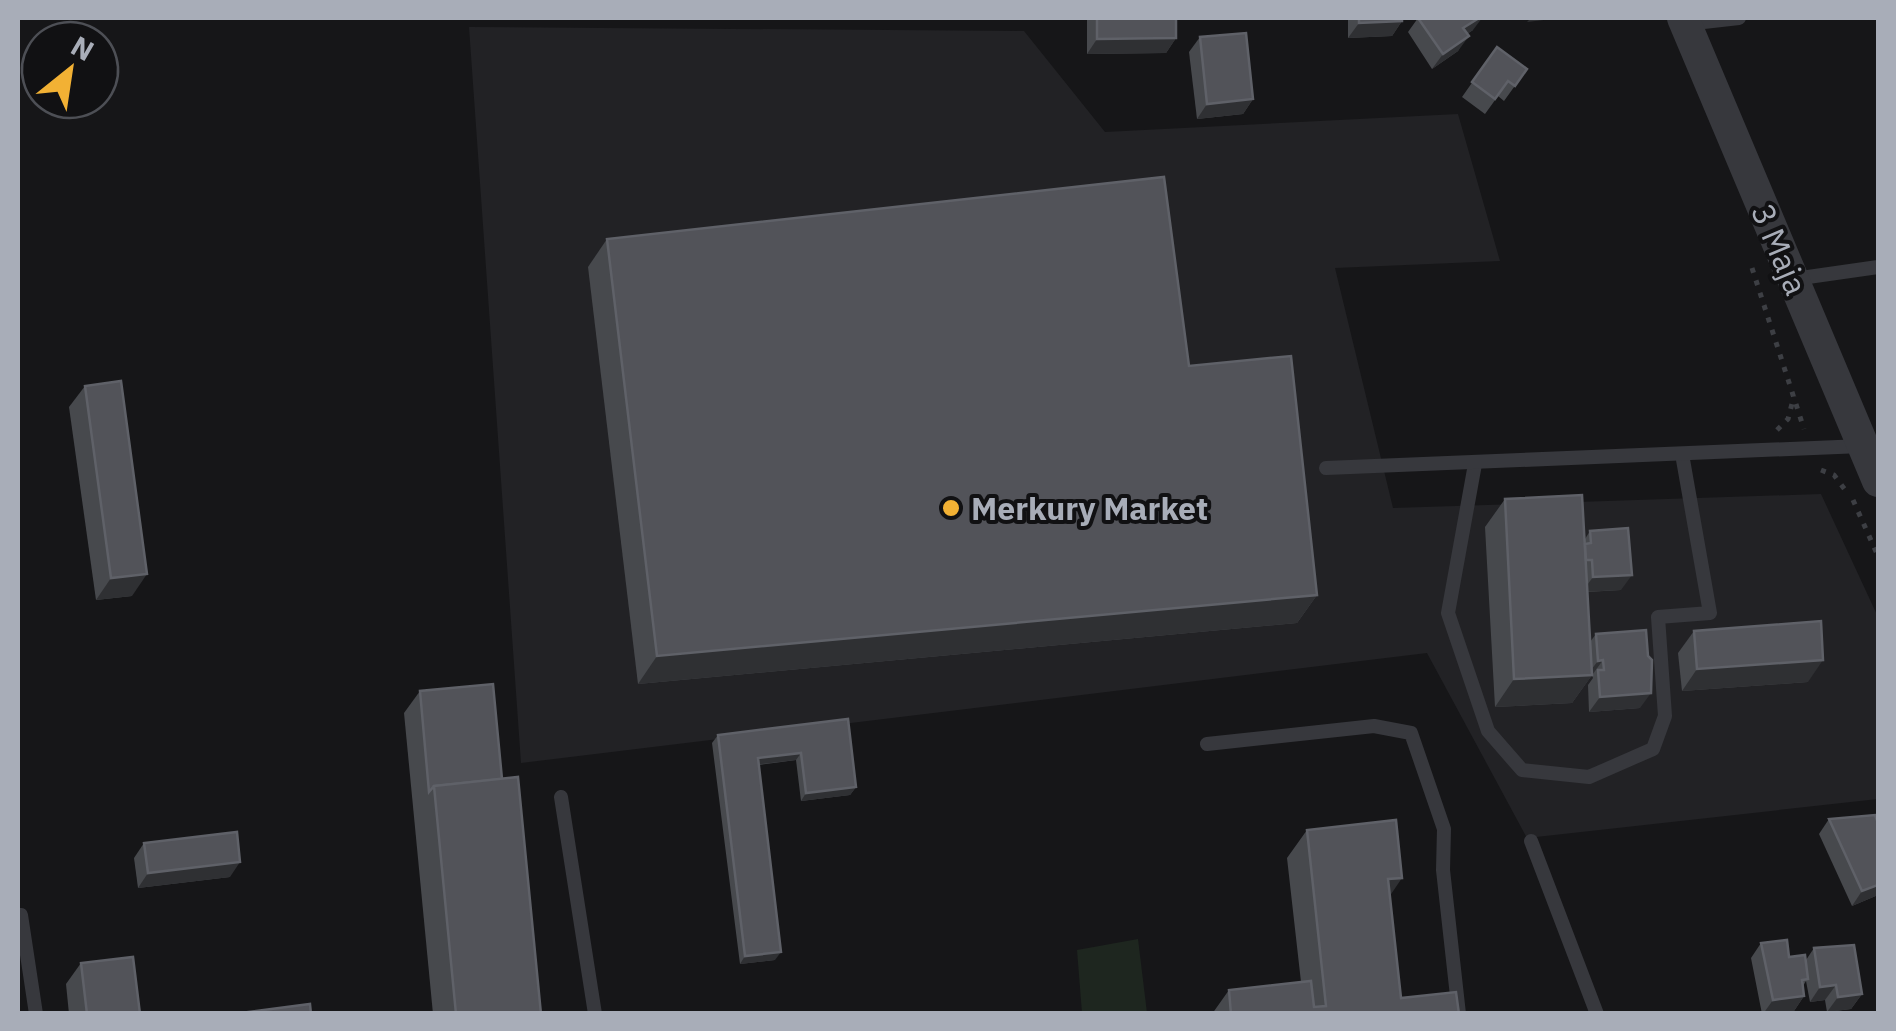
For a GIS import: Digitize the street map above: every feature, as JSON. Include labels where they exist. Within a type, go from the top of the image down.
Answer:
[{"type":"street","name":"3 Maja","points":[[1684,21],[1878,480]]},
{"type":"lane","points":[[1684,21],[1739,18]]},
{"type":"lane","points":[[1793,279],[1878,268]]},
{"type":"lane","points":[[1326,468],[1863,446]]},
{"type":"lane","points":[[1475,464],[1448,612],[1488,731],[1522,770],[1590,777],[1653,748],[1664,716],[1658,618],[1710,614],[1682,454]]},
{"type":"lane","points":[[1207,744],[1374,726],[1411,733],[1444,829],[1443,870],[1458,1014]]},
{"type":"lane","points":[[561,797],[595,1014]]},
{"type":"lane","points":[[1531,841],[1597,1014]]},
{"type":"lane","points":[[21,915],[36,1014]]},
{"type":"path","points":[[1752,267],[1818,470],[1834,474],[1851,496],[1878,556]]},
{"type":"shaded area","points":[[469,27],[1024,31],[1105,132],[1458,114],[1500,261],[1335,268],[1393,508],[1821,494],[1878,617],[1878,799],[1527,838],[1427,653],[521,763]]},
{"type":"shaded area","points":[[1138,939],[1147,1013],[1082,1013],[1077,950]]},
{"type":"building","points":[[1097,18],[1176,18],[1176,38],[1097,39]]},
{"type":"building","points":[[1359,18],[1402,18],[1402,21],[1359,23]]},
{"type":"building","points":[[1418,18],[1479,18],[1463,28],[1469,36],[1443,54]]},
{"type":"building","points":[[1246,33],[1253,99],[1207,104],[1200,37]]},
{"type":"building","points":[[1497,47],[1527,69],[1515,86],[1508,81],[1495,99],[1472,82]]},
{"type":"building","name":"Merkury Market","points":[[1164,177],[1189,366],[1291,356],[1317,595],[657,656],[607,239]]},
{"type":"building","points":[[121,381],[147,574],[111,578],[85,386]]},
{"type":"building","points":[[1582,495],[1592,675],[1514,679],[1505,499]]},
{"type":"building","points":[[1628,528],[1632,575],[1593,577],[1592,560],[1586,560],[1585,544],[1591,543],[1590,531]]},
{"type":"building","points":[[1821,621],[1823,660],[1697,669],[1694,631]]},
{"type":"building","points":[[1646,630],[1648,656],[1652,660],[1651,693],[1600,697],[1598,670],[1604,670],[1603,660],[1598,661],[1596,634]]},
{"type":"building","points":[[493,684],[502,779],[434,786],[429,792],[420,691]]},
{"type":"building","points":[[848,719],[856,787],[806,793],[801,753],[758,758],[781,952],[745,956],[718,735]]},
{"type":"building","points":[[518,777],[541,1014],[456,1014],[434,786]]},
{"type":"building","points":[[1875,815],[1878,885],[1862,891],[1829,819]]},
{"type":"building","points":[[1396,820],[1402,878],[1388,879],[1401,998],[1456,992],[1459,1014],[1231,1014],[1229,990],[1311,981],[1314,1007],[1326,1006],[1307,830]]},
{"type":"building","points":[[237,832],[240,862],[148,873],[144,843]]},
{"type":"building","points":[[1787,940],[1789,957],[1805,955],[1808,979],[1802,980],[1804,996],[1773,1000],[1761,943]]},
{"type":"building","points":[[1854,945],[1862,994],[1838,997],[1836,985],[1820,987],[1814,948]]},
{"type":"building","points":[[133,957],[140,1014],[87,1014],[81,963]]},
{"type":"building","points":[[310,1004],[311,1014],[233,1014]]},
{"type":"place","name":"Merkury Market","points":[[951,508]]}]
